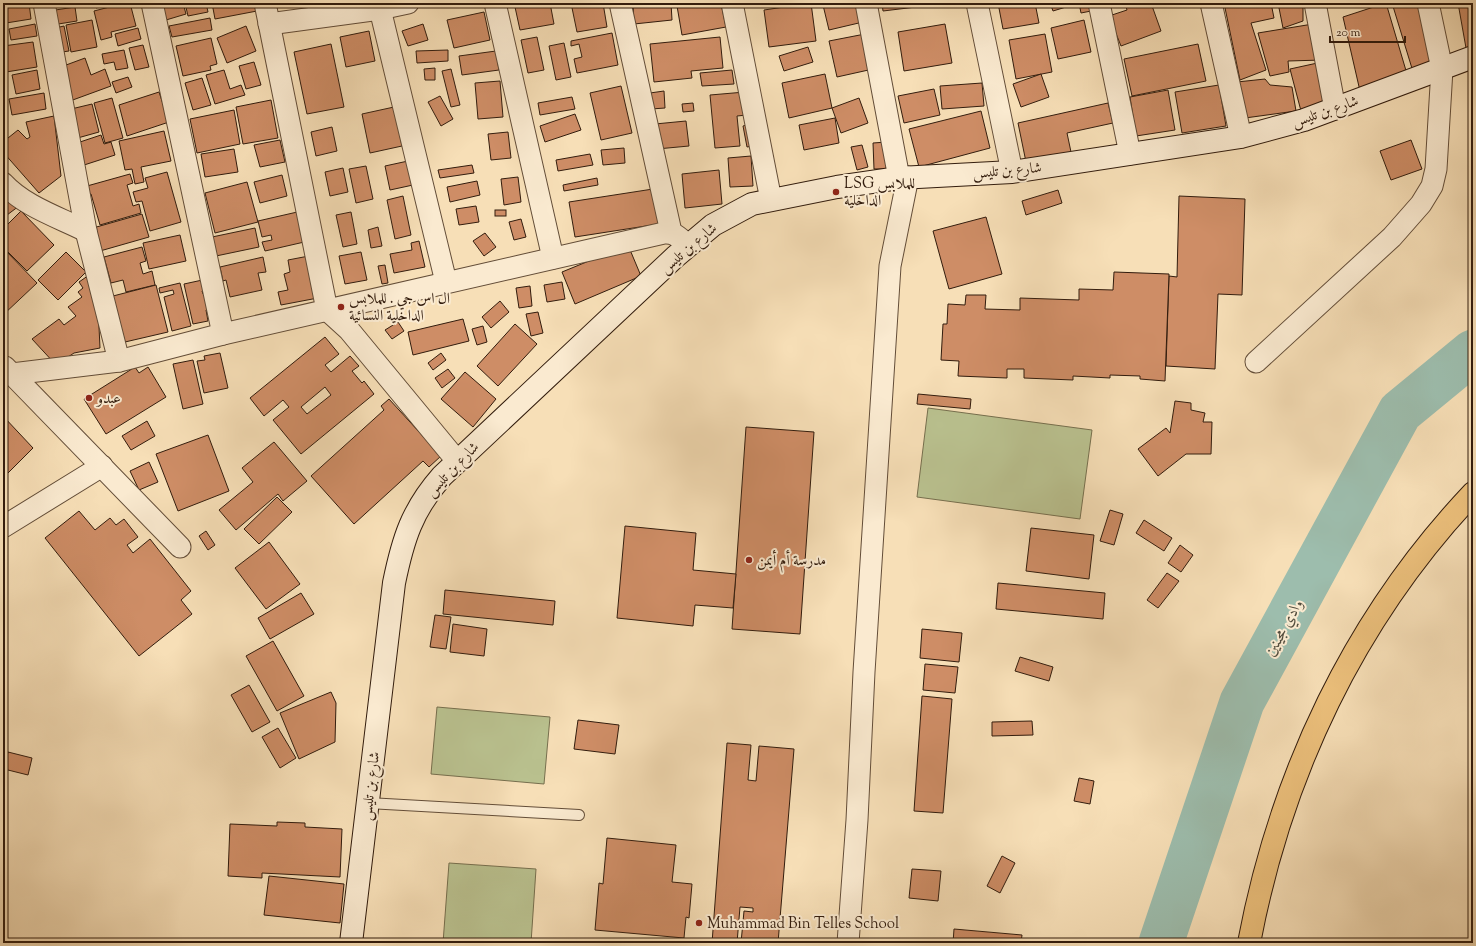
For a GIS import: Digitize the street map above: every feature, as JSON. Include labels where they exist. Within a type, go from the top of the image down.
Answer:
[{"type":"highway","points":[[1249,943],[1271,845],[1289,790],[1312,736],[1337,684],[1365,633],[1394,590],[1425,548],[1473,493]]},
{"type":"street","points":[[44,3],[86,231],[119,361]]},
{"type":"street","points":[[152,3],[223,334]]},
{"type":"street","points":[[265,3],[327,310],[349,330],[458,462]]},
{"type":"street","points":[[269,24],[380,9],[408,3]]},
{"type":"street","points":[[495,3],[553,258]]},
{"type":"street","points":[[620,3],[671,232]]},
{"type":"street","points":[[732,3],[771,200]]},
{"type":"street","points":[[848,943],[857,820],[864,672],[890,266],[903,177],[866,3]]},
{"type":"street","points":[[977,3],[1012,172]]},
{"type":"street","points":[[1099,3],[1130,154]]},
{"type":"street","points":[[1211,3],[1241,137]]},
{"type":"street","points":[[1314,3],[1335,108]]},
{"type":"street","points":[[1256,362],[1392,237],[1421,204],[1432,186],[1436,169],[1442,69],[1428,3]]},
{"type":"street","points":[[380,9],[446,282]]},
{"type":"street","name":"شارع بن تليس","points":[[351,943],[394,583],[401,547],[414,516],[428,492],[458,462],[688,246],[726,217],[752,204],[837,187],[903,177],[1012,172],[1241,137],[1278,128],[1473,57]]},
{"type":"street","points":[[3,183],[12,192],[30,203],[86,231]]},
{"type":"street","points":[[8,370],[119,361],[223,334],[671,232],[678,236],[688,246]]},
{"type":"street","points":[[8,370],[180,547]]},
{"type":"street","points":[[3,527],[102,466]]},
{"type":"lane","points":[[368,803],[579,815]]},
{"type":"green space","points":[[928,408],[1092,430],[1080,519],[917,497]]},
{"type":"green space","points":[[437,707],[550,717],[544,784],[431,774]]},
{"type":"green space","points":[[449,863],[536,869],[531,943],[443,943]]},
{"type":"building","points":[[29,3],[31,19],[6,23],[3,4]]},
{"type":"building","points":[[95,3],[115,3],[96,8]]},
{"type":"building","points":[[130,3],[136,26],[111,32],[112,37],[101,40],[94,11]]},
{"type":"building","points":[[161,3],[183,3],[186,14],[166,20]]},
{"type":"building","points":[[185,3],[206,3],[208,12],[188,16]]},
{"type":"building","points":[[212,3],[255,3],[257,11],[215,19]]},
{"type":"building","points":[[535,3],[550,3],[554,24],[520,30],[515,7]]},
{"type":"building","points":[[571,3],[603,3],[607,27],[577,32]]},
{"type":"building","points":[[671,3],[672,20],[634,24],[633,4]]},
{"type":"building","points":[[693,3],[721,3],[726,27],[682,35],[677,6]]},
{"type":"building","points":[[811,3],[816,41],[769,47],[764,10]]},
{"type":"building","points":[[832,3],[859,3],[863,22],[829,30],[823,5]]},
{"type":"building","points":[[882,3],[916,3],[916,7],[883,11]]},
{"type":"building","points":[[998,3],[1035,3],[1039,23],[1003,29]]},
{"type":"building","points":[[1050,3],[1079,3],[1053,11]]},
{"type":"building","points":[[1079,3],[1094,3],[1096,10],[1081,13]]},
{"type":"building","points":[[1125,3],[1151,3],[1161,31],[1121,46],[1109,16],[1127,10]]},
{"type":"building","points":[[1224,3],[1271,3],[1274,18],[1251,23],[1266,70],[1240,80]]},
{"type":"building","points":[[1278,3],[1310,4],[1303,4],[1303,21],[1283,28]]},
{"type":"building","points":[[1386,3],[1407,74],[1360,91],[1343,17]]},
{"type":"building","points":[[1392,3],[1428,3],[1440,62],[1414,75]]},
{"type":"building","points":[[1458,3],[1473,3],[1473,46],[1466,48]]},
{"type":"building","points":[[75,7],[77,21],[52,25],[49,11]]},
{"type":"building","points":[[484,12],[490,40],[454,48],[447,20]]},
{"type":"building","points":[[210,18],[212,30],[172,37],[169,26]]},
{"type":"building","points":[[92,20],[97,47],[71,52],[66,25]]},
{"type":"building","points":[[1084,20],[1091,52],[1058,59],[1051,28]]},
{"type":"building","points":[[35,24],[37,36],[11,40],[9,29]]},
{"type":"building","points":[[423,24],[428,40],[408,46],[402,31]]},
{"type":"building","points":[[945,24],[952,63],[904,71],[898,32]]},
{"type":"building","points":[[1313,24],[1322,60],[1288,61],[1289,72],[1270,76],[1258,33]]},
{"type":"building","points":[[64,26],[69,51],[55,53],[51,29]]},
{"type":"building","points":[[246,26],[256,51],[227,63],[217,38]]},
{"type":"building","points":[[138,28],[141,39],[118,46],[115,34]]},
{"type":"building","points":[[369,31],[375,61],[346,67],[340,37]]},
{"type":"building","points":[[612,33],[618,65],[577,73],[574,59],[582,57],[579,44],[571,46],[571,41]]},
{"type":"building","points":[[865,34],[873,69],[837,77],[829,41]]},
{"type":"building","points":[[1045,34],[1052,72],[1016,79],[1009,40]]},
{"type":"building","points":[[537,37],[544,70],[528,73],[521,40]]},
{"type":"building","points":[[720,37],[723,68],[691,71],[692,78],[654,82],[650,44]]},
{"type":"building","points":[[211,38],[217,64],[210,66],[211,70],[183,76],[176,46]]},
{"type":"building","points":[[33,42],[37,67],[6,72],[3,46]]},
{"type":"building","points":[[564,43],[571,77],[556,80],[549,46]]},
{"type":"building","points":[[331,44],[344,107],[307,114],[294,52]]},
{"type":"building","points":[[1198,44],[1206,81],[1132,96],[1124,59]]},
{"type":"building","points":[[143,45],[149,67],[135,70],[129,48]]},
{"type":"building","points":[[808,47],[813,62],[784,71],[779,56]]},
{"type":"building","points":[[124,50],[128,68],[116,70],[114,62],[104,64],[102,54]]},
{"type":"building","points":[[448,50],[448,61],[417,63],[416,51]]},
{"type":"building","points":[[496,51],[499,70],[462,75],[459,56]]},
{"type":"building","points":[[85,58],[91,75],[105,69],[111,86],[70,101],[58,68]]},
{"type":"building","points":[[254,62],[261,85],[246,89],[239,66]]},
{"type":"building","points":[[1322,62],[1330,102],[1301,111],[1290,69]]},
{"type":"building","points":[[435,68],[435,80],[425,80],[424,69]]},
{"type":"building","points":[[451,69],[460,105],[451,107],[442,71]]},
{"type":"building","points":[[37,70],[40,89],[16,94],[12,75]]},
{"type":"building","points":[[224,70],[230,89],[241,85],[245,95],[215,104],[206,75]]},
{"type":"building","points":[[732,70],[734,84],[702,86],[700,73]]},
{"type":"building","points":[[825,74],[832,108],[789,118],[782,83]]},
{"type":"building","points":[[1041,74],[1049,97],[1021,107],[1013,84]]},
{"type":"building","points":[[128,77],[132,87],[116,93],[112,82]]},
{"type":"building","points":[[202,78],[211,105],[193,110],[185,83]]},
{"type":"building","points":[[1265,79],[1270,85],[1292,87],[1296,111],[1245,118],[1237,82]]},
{"type":"building","points":[[500,81],[503,117],[478,119],[475,83]]},
{"type":"building","points":[[982,83],[984,106],[942,109],[940,86]]},
{"type":"building","points":[[1219,85],[1226,126],[1182,133],[1175,92]]},
{"type":"building","points":[[621,86],[632,133],[601,140],[590,93]]},
{"type":"building","points":[[934,89],[940,115],[904,123],[898,96]]},
{"type":"building","points":[[1168,90],[1175,130],[1136,136],[1130,97]]},
{"type":"building","points":[[664,91],[665,108],[651,109],[650,93]]},
{"type":"building","points":[[159,92],[169,122],[127,136],[119,105]]},
{"type":"building","points":[[745,92],[747,115],[737,116],[740,146],[715,148],[710,95]]},
{"type":"building","points":[[44,93],[46,109],[12,115],[9,99]]},
{"type":"building","points":[[440,96],[453,119],[441,126],[428,102]]},
{"type":"building","points":[[572,97],[575,109],[540,115],[538,103]]},
{"type":"building","points":[[112,98],[123,138],[105,143],[94,103]]},
{"type":"building","points":[[859,98],[868,123],[841,133],[832,108]]},
{"type":"building","points":[[271,100],[278,138],[243,144],[236,107]]},
{"type":"building","points":[[693,103],[694,111],[683,112],[682,104]]},
{"type":"building","points":[[1108,103],[1113,123],[1067,133],[1071,152],[1026,162],[1018,123]]},
{"type":"building","points":[[92,104],[99,132],[74,139],[67,110]]},
{"type":"building","points":[[394,107],[402,146],[370,153],[362,114]]},
{"type":"building","points":[[234,110],[240,144],[197,153],[190,119]]},
{"type":"building","points":[[981,111],[990,148],[919,167],[909,129]]},
{"type":"building","points":[[575,114],[581,130],[545,142],[540,126]]},
{"type":"building","points":[[54,116],[61,176],[39,193],[3,152],[3,142],[18,130],[27,139],[30,137],[26,122]]},
{"type":"building","points":[[835,118],[839,143],[804,150],[799,125]]},
{"type":"building","points":[[686,121],[689,146],[657,149],[655,124]]},
{"type":"building","points":[[750,124],[753,146],[747,147],[743,126]]},
{"type":"building","points":[[332,127],[337,151],[316,156],[311,132]]},
{"type":"building","points":[[164,131],[171,161],[141,167],[144,182],[135,184],[132,169],[125,170],[119,141]]},
{"type":"building","points":[[508,132],[511,158],[491,160],[488,134]]},
{"type":"building","points":[[101,135],[104,144],[111,142],[115,155],[81,166],[74,144]]},
{"type":"building","points":[[280,140],[285,162],[260,167],[254,145]]},
{"type":"building","points":[[1411,140],[1422,169],[1391,180],[1380,151]]},
{"type":"building","points":[[887,142],[888,169],[874,169],[873,143]]},
{"type":"building","points":[[862,145],[868,167],[857,170],[851,147]]},
{"type":"building","points":[[624,148],[625,163],[603,165],[601,150]]},
{"type":"building","points":[[234,149],[238,172],[205,177],[201,154]]},
{"type":"building","points":[[590,154],[593,165],[558,171],[556,160]]},
{"type":"building","points":[[751,156],[753,186],[730,187],[728,158]]},
{"type":"building","points":[[408,161],[413,185],[390,190],[385,166]]},
{"type":"building","points":[[472,165],[474,173],[440,178],[438,170]]},
{"type":"building","points":[[366,166],[373,199],[356,203],[349,169]]},
{"type":"building","points":[[343,168],[348,192],[330,196],[325,172]]},
{"type":"building","points":[[719,170],[722,204],[685,208],[682,174]]},
{"type":"building","points":[[167,172],[181,222],[150,231],[142,201],[136,202],[133,192],[148,188],[145,178]]},
{"type":"building","points":[[130,174],[133,183],[127,185],[133,206],[139,204],[141,213],[100,225],[91,194],[89,194],[87,186]]},
{"type":"building","points":[[282,175],[287,196],[260,203],[254,182]]},
{"type":"building","points":[[518,177],[521,202],[504,205],[501,179]]},
{"type":"building","points":[[597,178],[598,185],[564,191],[563,185]]},
{"type":"building","points":[[477,181],[480,195],[450,202],[447,187]]},
{"type":"building","points":[[247,182],[258,222],[215,233],[205,193]]},
{"type":"building","points":[[653,189],[659,224],[575,237],[569,202]]},
{"type":"building","points":[[1058,190],[1062,203],[1026,215],[1022,201]]},
{"type":"building","points":[[3,193],[19,206],[3,218]]},
{"type":"building","points":[[403,196],[411,235],[395,239],[387,200]]},
{"type":"building","points":[[1179,196],[1245,199],[1242,295],[1218,294],[1215,369],[1166,366],[1169,276],[1177,277]]},
{"type":"building","points":[[476,206],[479,222],[459,225],[456,209]]},
{"type":"building","points":[[306,210],[313,240],[265,251],[262,242],[272,240],[271,235],[262,237],[258,221]]},
{"type":"building","points":[[495,210],[506,210],[506,216],[495,216]]},
{"type":"building","points":[[21,211],[54,245],[27,271],[3,247],[3,229]]},
{"type":"building","points":[[351,212],[357,244],[343,247],[336,215]]},
{"type":"building","points":[[142,214],[149,237],[100,251],[93,228]]},
{"type":"building","points":[[986,217],[1002,274],[949,289],[933,231]]},
{"type":"building","points":[[521,219],[526,237],[514,240],[509,222]]},
{"type":"building","points":[[378,227],[382,246],[371,248],[368,230]]},
{"type":"building","points":[[255,228],[259,247],[216,256],[212,237]]},
{"type":"building","points":[[485,233],[496,247],[484,256],[473,241]]},
{"type":"building","points":[[180,235],[186,261],[149,269],[143,243]]},
{"type":"building","points":[[419,241],[425,267],[394,273],[390,254],[412,250],[411,243]]},
{"type":"building","points":[[628,245],[641,276],[575,304],[562,272]]},
{"type":"building","points":[[142,247],[146,261],[140,263],[143,274],[152,271],[155,285],[126,292],[123,280],[111,283],[104,257]]},
{"type":"building","points":[[6,251],[37,283],[3,315],[3,286],[7,282],[3,277],[3,255]]},
{"type":"building","points":[[66,252],[86,272],[58,300],[38,280]]},
{"type":"building","points":[[361,252],[367,280],[345,284],[339,256]]},
{"type":"building","points":[[314,255],[323,297],[281,305],[278,292],[288,290],[284,274],[290,272],[288,260]]},
{"type":"building","points":[[263,257],[266,272],[258,273],[262,290],[230,297],[226,280],[223,281],[220,267]]},
{"type":"building","points":[[385,265],[388,283],[382,284],[378,266]]},
{"type":"building","points":[[1114,272],[1169,274],[1165,381],[1140,379],[1140,376],[1110,375],[1110,378],[1073,376],[1073,380],[1024,378],[1024,369],[1007,369],[1007,378],[958,376],[959,361],[941,360],[943,324],[947,324],[948,304],[965,305],[966,295],[986,295],[985,309],[1020,310],[1020,298],[1079,300],[1079,289],[1113,290]]},
{"type":"building","points":[[92,273],[97,285],[100,348],[74,353],[56,365],[32,339],[59,319],[64,325],[76,316],[68,307],[82,297],[78,292],[83,288],[79,282]]},
{"type":"building","points":[[207,279],[210,289],[202,291],[203,294],[212,292],[216,307],[206,310],[208,321],[193,324],[184,284]]},
{"type":"building","points":[[562,282],[565,299],[547,302],[544,285]]},
{"type":"building","points":[[180,283],[191,326],[172,331],[164,297],[174,294],[173,290],[160,293],[159,288]]},
{"type":"building","points":[[156,285],[168,332],[125,342],[113,296]]},
{"type":"building","points":[[530,286],[532,306],[519,308],[516,288]]},
{"type":"building","points":[[500,301],[509,312],[491,328],[482,317]]},
{"type":"building","points":[[538,312],[543,333],[531,336],[526,314]]},
{"type":"building","points":[[463,319],[469,341],[413,355],[408,332]]},
{"type":"building","points":[[398,322],[404,331],[392,339],[385,330]]},
{"type":"building","points":[[515,324],[537,344],[498,386],[477,366]]},
{"type":"building","points":[[483,326],[487,342],[477,345],[472,329]]},
{"type":"building","points":[[325,337],[339,354],[325,365],[331,372],[350,356],[359,366],[352,371],[362,383],[364,381],[374,394],[301,454],[273,420],[289,407],[283,400],[264,416],[250,398]],"holes":[[[325,387],[331,395],[307,414],[301,407]]]},
{"type":"building","points":[[220,353],[228,388],[204,393],[197,361],[205,360],[204,356]]},
{"type":"building","points":[[441,353],[446,360],[433,370],[428,363]]},
{"type":"building","points":[[193,360],[203,404],[183,409],[173,364]]},
{"type":"building","points":[[135,367],[139,373],[148,367],[166,397],[106,434],[84,399]]},
{"type":"building","points":[[448,369],[455,378],[442,388],[435,378]]},
{"type":"building","points":[[465,372],[496,399],[473,427],[441,399]]},
{"type":"building","points":[[918,394],[971,399],[970,409],[917,404]]},
{"type":"building","points":[[389,399],[441,456],[429,467],[423,461],[354,524],[311,476],[384,410],[381,406]]},
{"type":"building","points":[[1175,401],[1191,403],[1191,410],[1205,413],[1203,422],[1212,422],[1211,454],[1186,454],[1158,476],[1138,449],[1166,428],[1170,433]]},
{"type":"building","points":[[3,416],[33,448],[3,478]]},
{"type":"building","points":[[147,421],[155,436],[131,450],[122,436]]},
{"type":"building","points":[[746,427],[814,432],[800,634],[732,629]]},
{"type":"building","points":[[208,435],[229,491],[178,511],[156,454]]},
{"type":"building","points":[[274,442],[307,481],[283,501],[278,494],[236,530],[219,510],[253,482],[242,468]]},
{"type":"building","points":[[149,462],[158,482],[139,490],[130,471]]},
{"type":"building","points":[[277,497],[292,512],[259,544],[244,529]]},
{"type":"building","points":[[1110,510],[1123,514],[1114,545],[1100,541]]},
{"type":"building","points":[[79,511],[95,530],[110,518],[116,525],[124,519],[138,537],[127,545],[133,553],[150,539],[191,591],[181,600],[192,614],[139,656],[45,538]]},
{"type":"building","points":[[1144,520],[1172,538],[1164,551],[1136,533]]},
{"type":"building","points":[[625,526],[696,533],[693,570],[736,574],[733,608],[695,605],[693,626],[617,618]]},
{"type":"building","points":[[1031,528],[1094,535],[1089,579],[1026,571]]},
{"type":"building","points":[[206,531],[215,545],[208,550],[199,536]]},
{"type":"building","points":[[269,542],[300,584],[266,609],[235,568]]},
{"type":"building","points":[[1180,545],[1193,555],[1181,572],[1168,563]]},
{"type":"building","points":[[1167,573],[1179,581],[1158,608],[1147,600]]},
{"type":"building","points":[[998,583],[1105,593],[1103,619],[996,609]]},
{"type":"building","points":[[445,590],[555,601],[553,625],[443,614]]},
{"type":"building","points":[[301,593],[314,614],[270,639],[258,618]]},
{"type":"building","points":[[435,615],[451,617],[446,649],[430,647]]},
{"type":"building","points":[[453,624],[487,629],[484,656],[450,652]]},
{"type":"building","points":[[922,629],[962,633],[959,662],[920,658]]},
{"type":"building","points":[[273,641],[304,696],[277,711],[246,656]]},
{"type":"building","points":[[1020,657],[1053,667],[1049,681],[1015,671]]},
{"type":"building","points":[[925,664],[958,667],[955,693],[923,690]]},
{"type":"building","points":[[249,685],[270,722],[252,732],[231,695]]},
{"type":"building","points":[[331,692],[336,703],[335,742],[299,759],[280,713]]},
{"type":"building","points":[[922,696],[952,699],[943,813],[914,811]]},
{"type":"building","points":[[578,720],[619,725],[615,754],[574,749]]},
{"type":"building","points":[[1032,721],[1033,735],[992,736],[992,722]]},
{"type":"building","points":[[278,728],[296,758],[280,768],[262,737]]},
{"type":"building","points":[[727,743],[751,745],[748,780],[756,781],[759,746],[794,749],[778,943],[741,943],[744,911],[753,912],[753,908],[740,907],[737,943],[712,943]]},
{"type":"building","points":[[8,752],[32,758],[28,775],[4,769]]},
{"type":"building","points":[[1079,778],[1094,781],[1090,804],[1074,801]]},
{"type":"building","points":[[277,822],[305,823],[305,827],[342,829],[340,877],[262,873],[262,878],[228,876],[230,824],[277,826]]},
{"type":"building","points":[[607,838],[676,845],[672,882],[692,884],[689,918],[686,917],[684,938],[595,930],[599,883],[603,884]]},
{"type":"building","points":[[1002,856],[1015,863],[1000,893],[987,886]]},
{"type":"building","points":[[912,869],[941,871],[938,901],[909,898]]},
{"type":"building","points":[[269,876],[344,884],[340,923],[264,915]]},
{"type":"building","points":[[954,929],[1022,935],[1021,943],[953,943]]},
{"type":"waterway","name":"وادي مجينين","points":[[1161,943],[1242,702],[1400,412],[1473,352]]},
{"type":"place","name":"LSG للملابس الداخلية","points":[[836,192]]},
{"type":"place","name":"ال اس جي . للملابس الداخلية النسائية","points":[[341,307]]},
{"type":"place","name":"عبدو","points":[[89,398]]},
{"type":"place","name":"مدرسة أم أيمن","points":[[749,560]]},
{"type":"place","name":"Muhammad Bin Telles School","points":[[699,923]]}]
